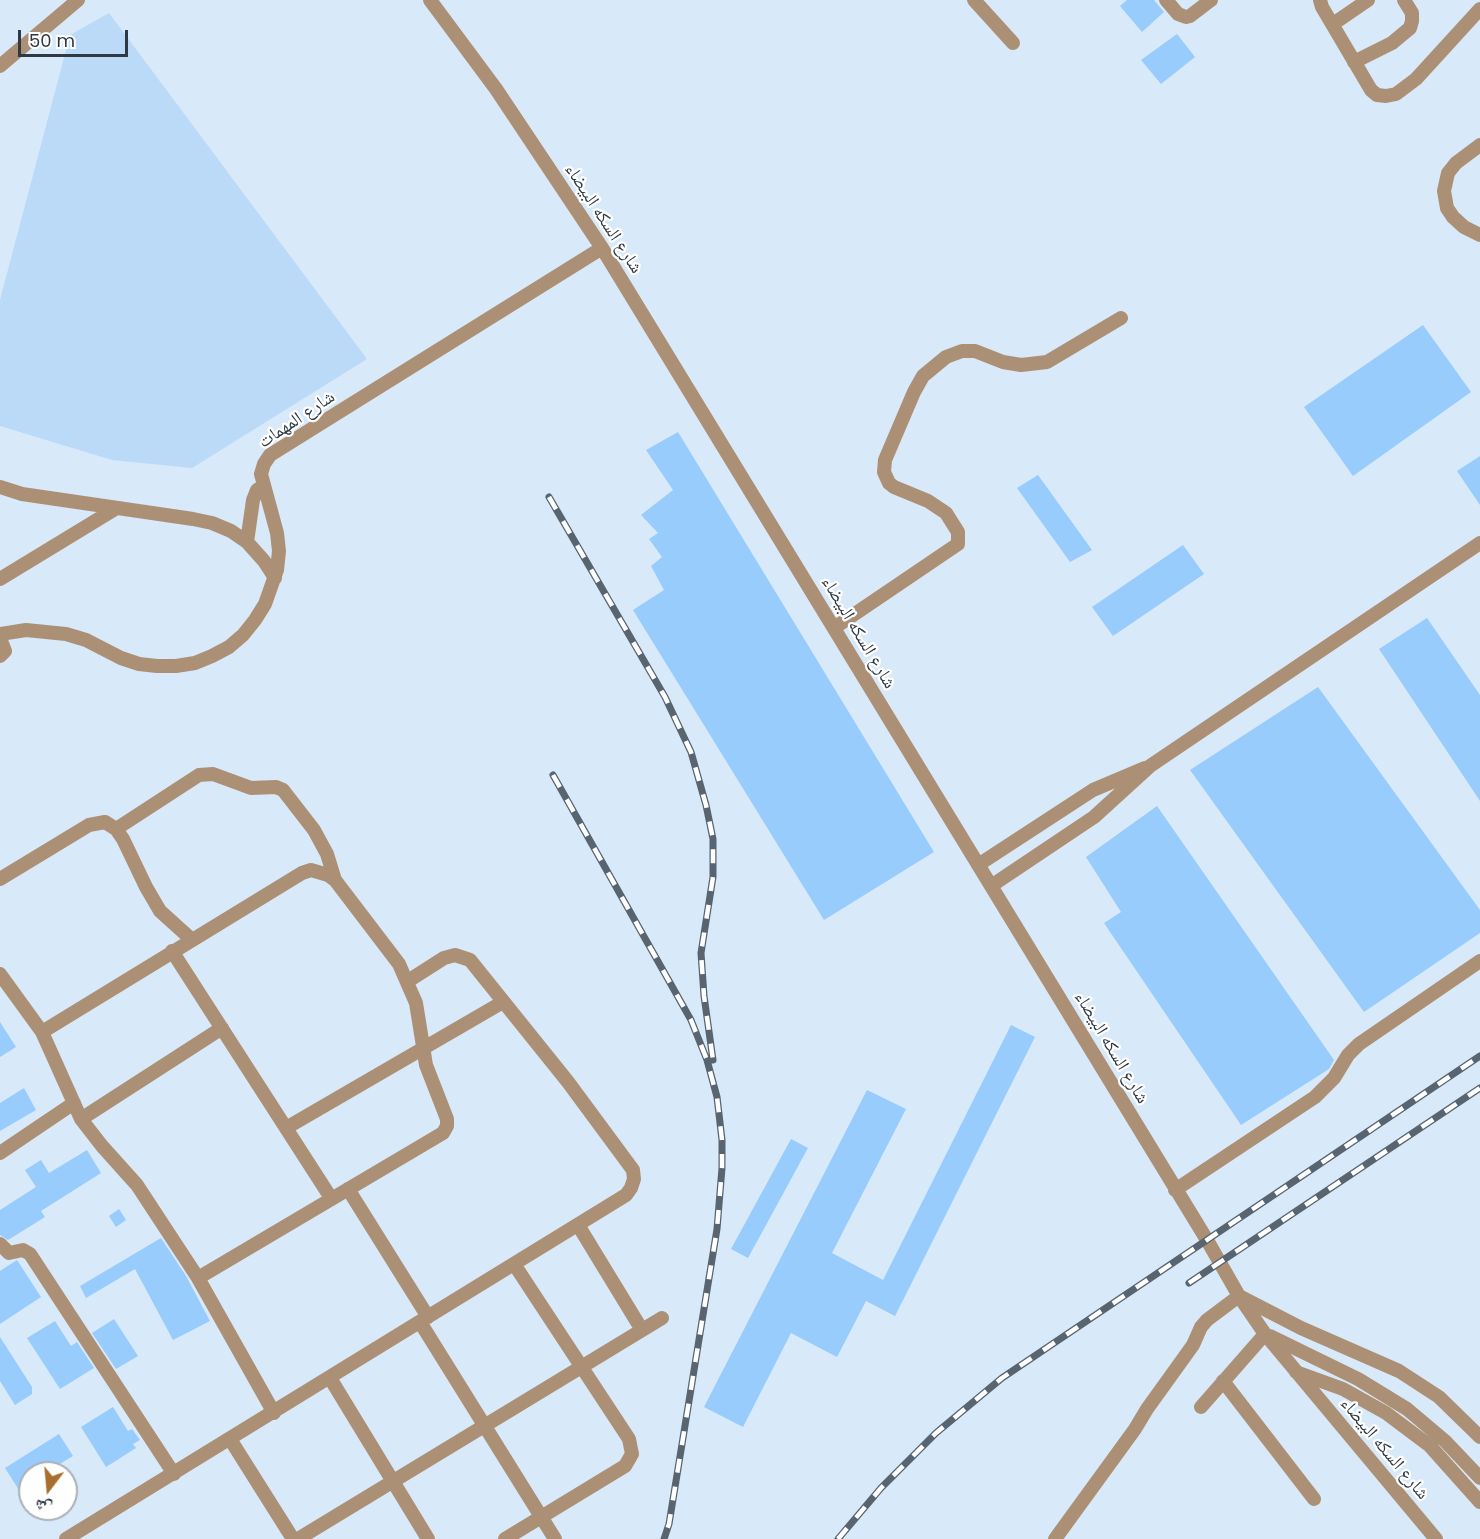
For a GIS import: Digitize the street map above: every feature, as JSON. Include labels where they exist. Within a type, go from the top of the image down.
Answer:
[{"type":"street","points":[[0,66],[78,0]]},
{"type":"street","name":"شارع السكه البيضاء","points":[[430,0],[496,89],[602,248],[1175,1190],[1208,1240],[1239,1296],[1265,1334],[1436,1539]]},
{"type":"street","points":[[974,0],[1013,43]]},
{"type":"street","points":[[1166,0],[1178,14],[1186,17],[1211,0]]},
{"type":"street","points":[[1320,0],[1322,8],[1374,93],[1386,96],[1396,94],[1416,79],[1480,9]]},
{"type":"street","points":[[1333,24],[1368,0]]},
{"type":"street","points":[[1354,62],[1392,43],[1410,28],[1412,14],[1404,0]]},
{"type":"street","points":[[1480,145],[1451,168],[1444,190],[1447,208],[1453,217],[1464,227],[1480,235]]},
{"type":"street","name":"شارع المهمات","points":[[0,636],[26,630],[66,634],[86,640],[121,658],[139,664],[157,666],[195,663],[229,647],[243,635],[265,604],[275,578],[279,551],[277,533],[261,474],[270,455],[602,248]]},
{"type":"street","points":[[834,628],[955,547],[959,540],[958,532],[946,513],[928,501],[894,488],[884,472],[885,460],[923,375],[946,357],[962,351],[975,351],[1004,362],[1021,365],[1047,362],[1121,318]]},
{"type":"street","points":[[247,542],[254,495],[263,486]]},
{"type":"street","points":[[0,488],[22,494],[212,523],[231,531],[247,542],[275,578]]},
{"type":"street","points":[[0,579],[115,509]]},
{"type":"street","points":[[992,886],[1094,817],[1150,766],[1480,543]]},
{"type":"street","points":[[0,636],[5,651],[0,656]]},
{"type":"street","points":[[978,865],[1093,790],[1130,772],[1150,766]]},
{"type":"street","points":[[116,829],[199,775],[213,774],[251,788],[268,786],[283,790],[314,830],[327,854],[335,880],[388,948],[408,981],[416,1004],[429,1073],[447,1119],[447,1126],[436,1138],[198,1278]]},
{"type":"street","points":[[0,879],[89,825],[105,822],[116,829],[160,911],[192,939]]},
{"type":"street","points":[[42,1032],[302,873],[311,870],[335,880]]},
{"type":"street","points":[[172,951],[331,1198]]},
{"type":"street","points":[[66,1539],[578,1225],[626,1195],[631,1188],[634,1179],[633,1170],[477,966],[463,956],[455,955],[444,958],[408,981]]},
{"type":"street","points":[[1175,1190],[1315,1097],[1329,1085],[1348,1055],[1359,1044],[1480,961]]},
{"type":"street","points":[[0,974],[42,1032],[81,1119],[137,1185],[198,1278],[273,1413]]},
{"type":"street","points":[[286,1128],[503,1002]]},
{"type":"street","points":[[81,1119],[222,1028]]},
{"type":"street","points":[[0,1153],[74,1103]]},
{"type":"street","points":[[348,1189],[484,1426],[555,1539]]},
{"type":"street","points":[[578,1225],[642,1330]]},
{"type":"street","points":[[0,1244],[9,1253],[23,1250],[30,1254],[174,1474]]},
{"type":"street","points":[[505,1539],[625,1466],[632,1454],[629,1439],[514,1264]]},
{"type":"street","points":[[1055,1539],[1135,1430],[1147,1409],[1193,1345],[1201,1327],[1239,1296],[1301,1328],[1399,1371],[1439,1397],[1480,1437]]},
{"type":"street","points":[[298,1539],[662,1318]]},
{"type":"street","points":[[1201,1407],[1265,1334],[1358,1379],[1407,1409],[1445,1441],[1480,1478]]},
{"type":"street","points":[[1296,1372],[1343,1389],[1386,1413],[1430,1446],[1480,1502]]},
{"type":"street","points":[[330,1378],[428,1539]]},
{"type":"street","points":[[1222,1381],[1314,1499]]},
{"type":"street","points":[[230,1439],[293,1539]]},
{"type":"shaded area","points":[[109,13],[367,359],[192,468],[112,460],[0,426],[0,300],[70,35]]},
{"type":"building","points":[[1127,0],[1154,0],[1164,12],[1142,32],[1120,6]]},
{"type":"building","points":[[1177,34],[1195,57],[1161,84],[1141,60]]},
{"type":"building","points":[[1423,325],[1471,392],[1353,476],[1304,407]]},
{"type":"building","points":[[678,432],[934,852],[824,920],[633,610],[664,590],[651,566],[662,557],[649,539],[658,533],[641,515],[673,490],[646,450]]},
{"type":"building","points":[[1480,456],[1480,505],[1457,471]]},
{"type":"building","points":[[1038,475],[1092,550],[1070,562],[1017,488]]},
{"type":"building","points":[[1183,545],[1204,574],[1113,636],[1092,607]]},
{"type":"building","points":[[1427,618],[1480,695],[1480,801],[1379,649]]},
{"type":"building","points":[[1318,687],[1480,910],[1480,933],[1364,1012],[1190,770]]},
{"type":"building","points":[[1157,806],[1334,1060],[1329,1069],[1241,1125],[1104,923],[1121,912],[1086,857]]},
{"type":"building","points":[[0,1022],[16,1047],[0,1057]]},
{"type":"building","points":[[1011,1025],[1035,1037],[895,1316],[866,1301],[837,1357],[791,1333],[743,1427],[704,1407],[867,1090],[906,1109],[832,1253],[883,1280]]},
{"type":"building","points":[[24,1088],[36,1110],[0,1131],[0,1103]]},
{"type":"building","points":[[791,1139],[808,1148],[748,1258],[731,1249]]},
{"type":"building","points":[[87,1150],[101,1173],[41,1211],[45,1217],[8,1240],[0,1235],[0,1210],[36,1187],[25,1170],[41,1160],[49,1173]]},
{"type":"building","points":[[119,1209],[126,1220],[116,1227],[109,1216]]},
{"type":"building","points":[[161,1238],[186,1276],[210,1321],[173,1340],[135,1269],[86,1298],[80,1286]]},
{"type":"building","points":[[17,1260],[41,1297],[0,1324],[0,1271]]},
{"type":"building","points":[[114,1319],[138,1356],[116,1369],[92,1333]]},
{"type":"building","points":[[55,1321],[71,1346],[77,1342],[94,1368],[60,1389],[27,1338]]},
{"type":"building","points":[[0,1337],[32,1387],[32,1394],[15,1405],[0,1381]]},
{"type":"building","points":[[113,1407],[128,1431],[132,1429],[140,1440],[133,1444],[136,1448],[106,1467],[81,1427]]},
{"type":"building","points":[[59,1434],[73,1456],[65,1461],[18,1461],[18,1488],[5,1468]]},
{"type":"railway","points":[[549,497],[665,697],[691,752],[713,839],[713,877],[701,953],[704,996],[713,1060]]},
{"type":"railway","points":[[553,775],[691,1020],[707,1060],[717,1097],[722,1140],[717,1229],[669,1524],[664,1539]]},
{"type":"railway","points":[[838,1539],[881,1488],[936,1433],[1002,1378],[1480,1056]]},
{"type":"railway","points":[[1189,1283],[1480,1088]]}]
